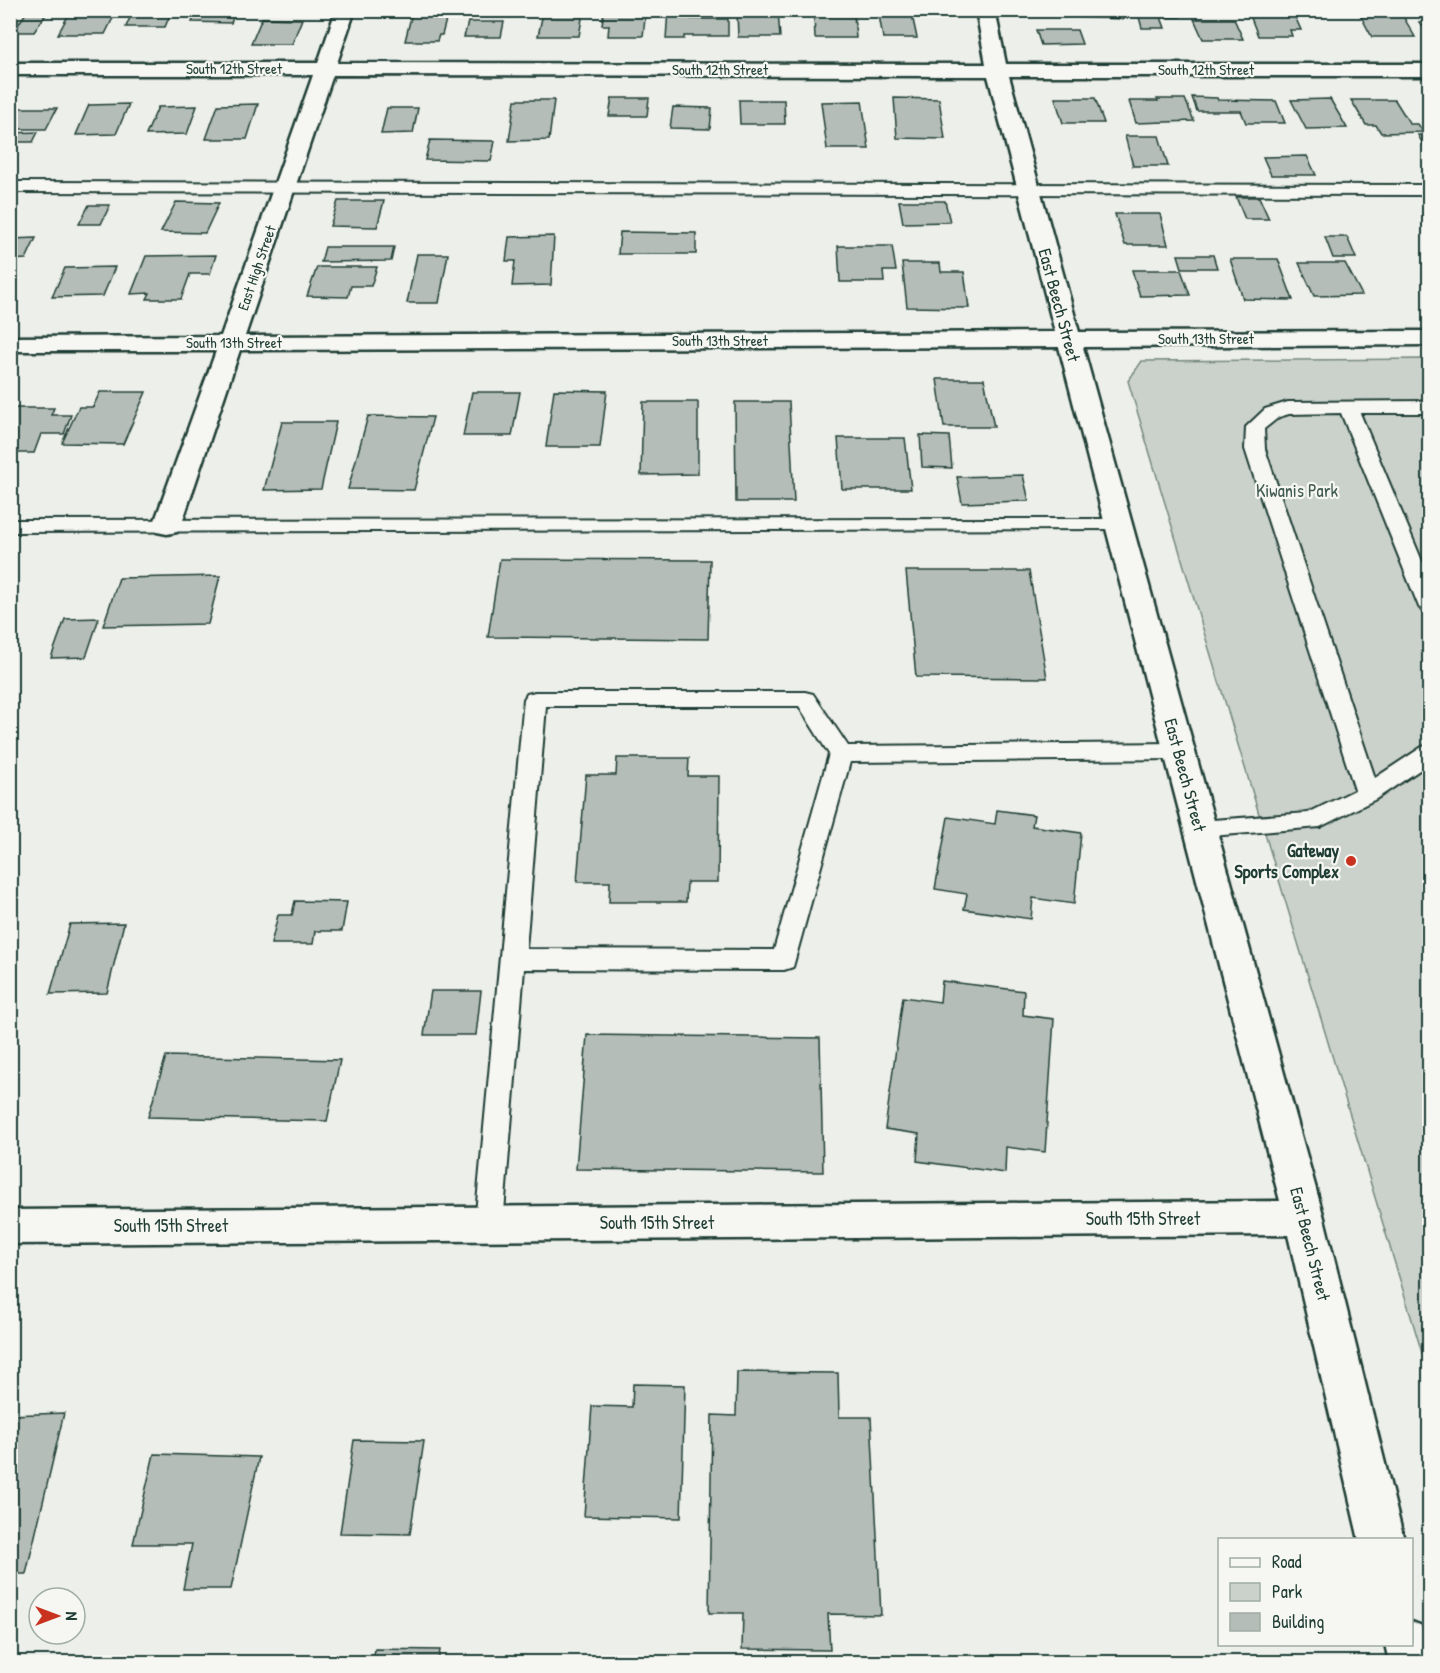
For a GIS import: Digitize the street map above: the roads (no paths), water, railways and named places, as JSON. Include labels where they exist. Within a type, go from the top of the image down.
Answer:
[{"type":"street","name":"East High Street","points":[[167,526],[346,10]]},
{"type":"street","name":"East Beech Street","points":[[985,10],[997,70],[1028,189],[1304,1218],[1382,1538]]},
{"type":"street","name":"South 12th Street","points":[[10,69],[1430,70]]},
{"type":"street","name":"South 13th Street","points":[[10,344],[1430,338]]},
{"type":"street","name":"South 15th Street","points":[[10,1227],[1304,1218]]},
{"type":"street","points":[[1408,1646],[1412,1662]]},
{"type":"lane","points":[[10,187],[1430,190]]},
{"type":"lane","points":[[1368,794],[1255,449],[1255,427],[1272,413],[1288,408],[1430,406]]},
{"type":"lane","points":[[1348,407],[1430,607]]},
{"type":"lane","points":[[10,526],[1118,525]]},
{"type":"lane","points":[[489,1224],[535,699],[805,699],[842,754],[784,960],[513,959]]},
{"type":"lane","points":[[842,754],[1179,752]]},
{"type":"lane","points":[[1199,828],[1312,821],[1368,794],[1430,752]]},
{"type":"place","name":"Gateway Sports Complex","points":[[1351,861]]},
{"type":"park label","name":"Kiwanis Park","points":[[1297,491]]}]
